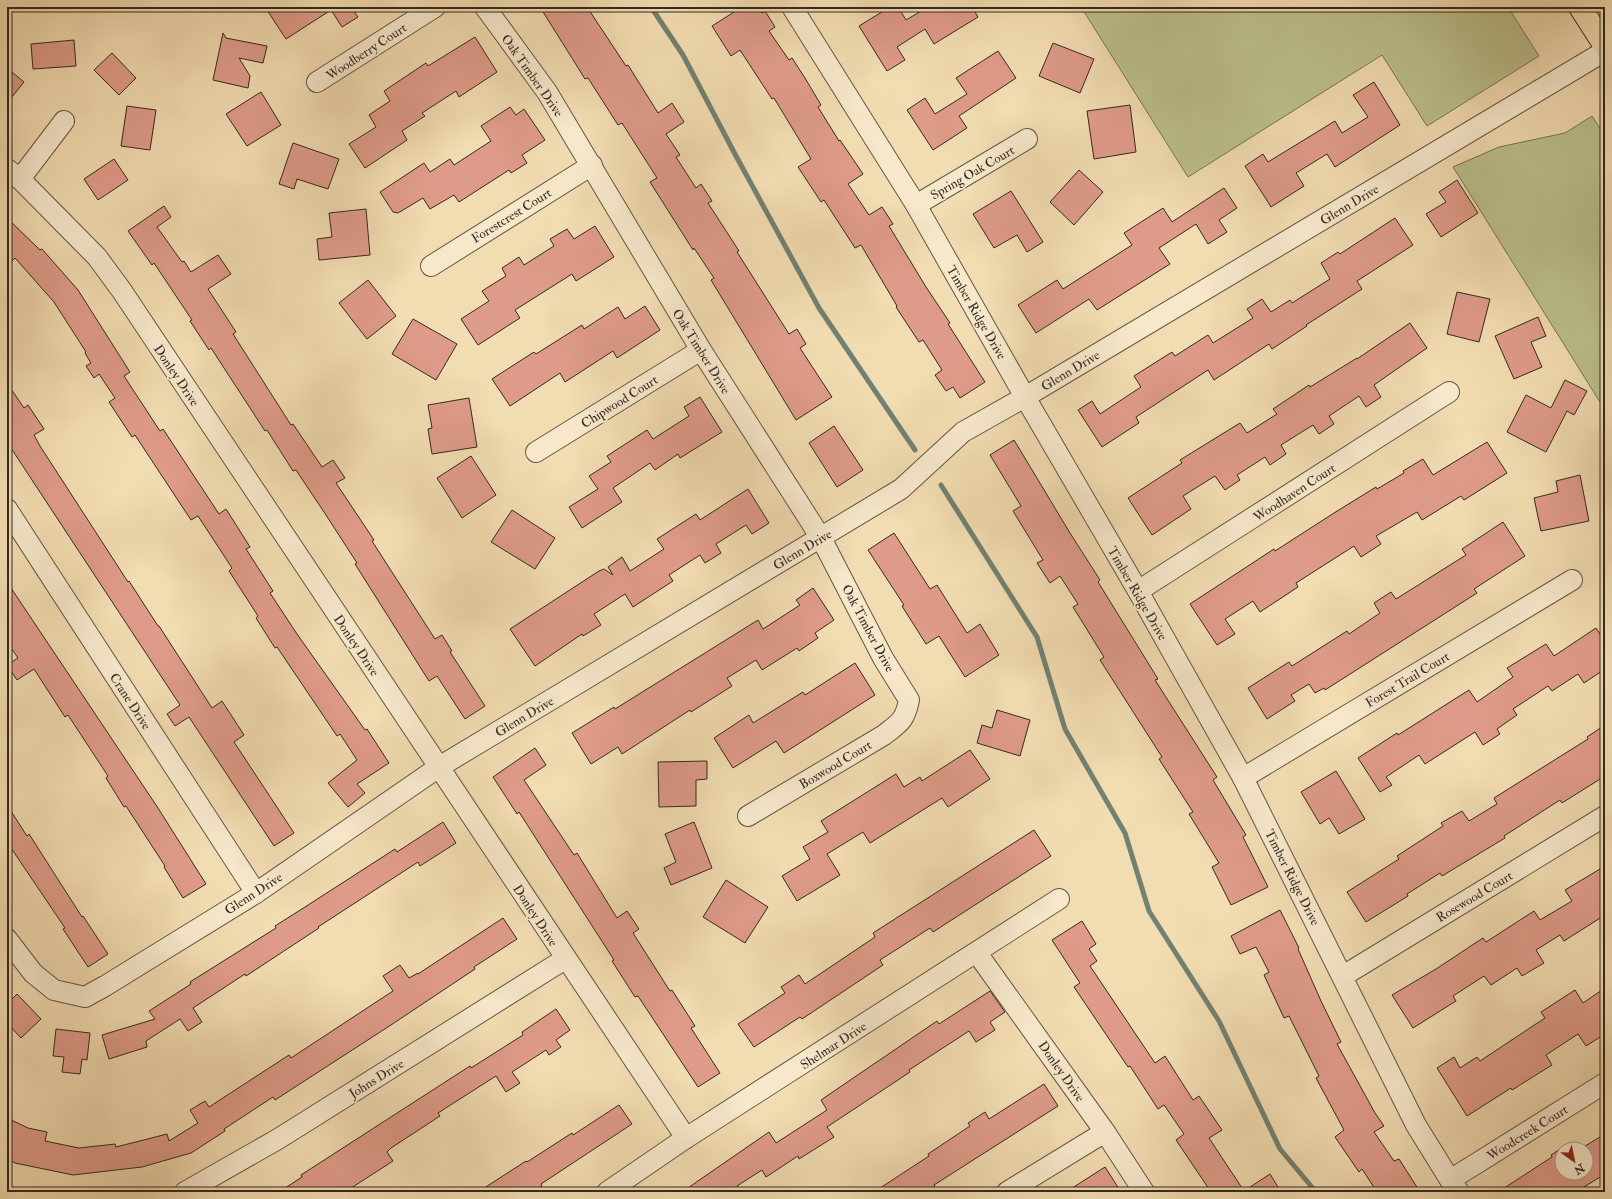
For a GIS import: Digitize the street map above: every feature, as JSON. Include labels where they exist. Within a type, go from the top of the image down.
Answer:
[{"type":"main road","points":[[1580,7],[1605,46]]},
{"type":"street","name":"Woodberry Court","points":[[317,82],[435,7]]},
{"type":"street","name":"Oak Timber Drive","points":[[485,7],[547,92],[592,165],[701,350],[821,538],[883,658],[909,700]]},
{"type":"street","name":"Timber Ridge Drive","points":[[798,9],[916,205],[1138,592],[1242,778],[1343,976],[1416,1124],[1454,1186]]},
{"type":"street","name":"Glenn Drive","points":[[7,940],[34,973],[54,990],[85,997],[105,986],[256,893],[439,767],[901,489],[963,432],[1025,397],[1605,51]]},
{"type":"street","points":[[13,174],[64,121]]},
{"type":"street","name":"Spring Oak Court","points":[[916,205],[1027,139]]},
{"type":"street","name":"Forestcrest Court","points":[[431,266],[592,165]]},
{"type":"street","name":"Donley Drive","points":[[13,174],[97,256],[439,767],[565,959],[686,1138]]},
{"type":"street","name":"Chipwood Court","points":[[536,452],[701,350]]},
{"type":"street","name":"Woodhaven Court","points":[[1138,592],[1449,392]]},
{"type":"street","name":"Crane Drive","points":[[7,508],[256,893]]},
{"type":"street","name":"Forest Trail Court","points":[[1242,778],[1572,580]]},
{"type":"street","name":"Boxwood Court","points":[[748,816],[884,735],[902,721],[907,711],[909,700]]},
{"type":"street","name":"Rosewood Court","points":[[1343,976],[1605,816]]},
{"type":"street","name":"Shelmar Drive","points":[[607,1192],[686,1138],[1059,899]]},
{"type":"street","name":"Donley Drive","points":[[977,952],[1105,1132],[1144,1192]]},
{"type":"street","name":"Johns Drive","points":[[185,1192],[278,1139],[565,959]]},
{"type":"street","name":"Woodcreek Court","points":[[1454,1186],[1605,1083]]},
{"type":"street","points":[[1007,1192],[1105,1132]]},
{"type":"green space","points":[[1081,7],[1508,7],[1539,56],[1427,126],[1382,55],[1188,177]]},
{"type":"green space","points":[[1592,116],[1605,136],[1605,410],[1453,167],[1499,147],[1565,133]]},
{"type":"building","points":[[265,7],[351,7],[358,17],[342,27],[331,10],[286,39]]},
{"type":"building","points":[[540,7],[587,7],[626,66],[628,65],[658,113],[672,103],[684,122],[666,134],[680,155],[676,157],[696,188],[701,184],[712,201],[708,203],[789,334],[797,329],[806,344],[800,348],[832,397],[796,420],[711,280],[714,278],[694,248],[693,250],[650,182],[657,178],[622,123],[618,125],[588,78],[585,79]]},
{"type":"building","points":[[742,7],[758,7],[762,13],[765,11],[775,27],[769,31],[789,60],[792,58],[821,105],[818,107],[839,141],[840,140],[863,174],[848,184],[869,215],[882,207],[893,224],[889,226],[985,382],[960,398],[953,387],[946,391],[935,375],[942,370],[923,340],[919,342],[896,307],[897,306],[861,245],[855,248],[824,200],[821,202],[798,167],[811,159],[774,98],[772,99],[740,50],[731,56],[712,26]]},
{"type":"building","points":[[890,7],[898,7],[906,20],[928,7],[972,7],[978,17],[934,44],[925,29],[897,47],[905,60],[887,71],[859,26]]},
{"type":"building","points":[[223,33],[226,38],[267,46],[263,63],[239,58],[250,76],[248,88],[213,80]]},
{"type":"building","points":[[475,37],[497,72],[459,97],[456,91],[422,113],[425,116],[402,131],[407,140],[365,168],[349,144],[376,127],[369,115],[390,101],[384,91],[426,63],[428,66]]},
{"type":"building","points":[[74,40],[76,66],[33,69],[31,44]]},
{"type":"building","points":[[1053,43],[1094,59],[1080,93],[1039,76]]},
{"type":"building","points":[[998,51],[1016,78],[959,116],[967,128],[933,150],[907,110],[925,98],[935,114],[967,94],[956,78]]},
{"type":"building","points":[[112,53],[136,78],[119,95],[94,70]]},
{"type":"building","points":[[7,68],[24,82],[7,103]]},
{"type":"building","points":[[1374,82],[1400,125],[1335,167],[1327,154],[1296,173],[1304,186],[1271,207],[1245,166],[1263,154],[1268,162],[1335,121],[1342,133],[1368,117],[1353,95]]},
{"type":"building","points":[[261,92],[281,125],[247,146],[226,114]]},
{"type":"building","points":[[1130,105],[1136,152],[1094,159],[1087,111]]},
{"type":"building","points":[[127,106],[156,110],[150,150],[121,146]]},
{"type":"building","points":[[510,107],[516,115],[524,109],[545,140],[522,155],[527,163],[511,173],[509,170],[459,202],[454,195],[430,209],[423,198],[398,213],[393,212],[380,192],[424,163],[430,172],[450,159],[454,165],[491,141],[481,126]]},
{"type":"building","points":[[293,143],[339,159],[328,189],[297,179],[294,189],[279,184]]},
{"type":"building","points":[[114,159],[128,180],[98,200],[84,179]]},
{"type":"building","points":[[1079,170],[1103,192],[1074,225],[1050,202]]},
{"type":"building","points":[[1457,180],[1478,213],[1441,237],[1426,214],[1446,202],[1439,192]]},
{"type":"building","points":[[1224,188],[1237,208],[1219,220],[1227,232],[1208,244],[1196,224],[1159,248],[1170,264],[1097,310],[1089,299],[1036,333],[1018,305],[1057,280],[1063,289],[1132,245],[1124,233],[1163,208],[1172,222]]},
{"type":"building","points":[[1011,191],[1043,242],[1027,252],[1017,235],[994,248],[973,214]]},
{"type":"building","points":[[164,206],[171,217],[157,227],[191,272],[218,255],[231,274],[208,289],[236,332],[233,334],[291,425],[293,424],[322,467],[333,460],[345,478],[336,483],[374,540],[372,541],[435,639],[442,635],[452,651],[450,652],[485,706],[465,719],[437,676],[429,681],[355,564],[357,563],[296,470],[293,471],[211,348],[209,350],[190,321],[192,320],[154,263],[152,265],[128,231]]},
{"type":"building","points":[[366,209],[370,255],[319,260],[317,239],[332,237],[329,213]]},
{"type":"building","points":[[7,218],[40,250],[42,249],[78,290],[130,372],[124,376],[160,431],[163,429],[219,514],[226,509],[250,547],[246,549],[273,591],[270,593],[365,730],[367,729],[389,763],[357,784],[365,793],[348,807],[328,783],[357,760],[340,734],[337,736],[277,647],[275,648],[256,618],[258,616],[229,571],[232,568],[198,516],[191,520],[135,435],[132,437],[109,402],[115,398],[99,374],[94,378],[86,366],[91,363],[85,353],[86,352],[54,302],[15,258],[7,266]]},
{"type":"building","points":[[1395,218],[1413,245],[1357,281],[1362,289],[1272,349],[1269,344],[1214,380],[1208,370],[1136,417],[1139,423],[1102,447],[1078,410],[1092,401],[1100,414],[1141,387],[1134,376],[1172,352],[1175,356],[1208,335],[1213,343],[1253,318],[1247,309],[1262,299],[1271,312],[1290,300],[1292,303],[1330,279],[1321,263],[1338,252],[1340,254]]},
{"type":"building","points":[[595,226],[614,257],[576,281],[572,274],[515,310],[520,318],[478,345],[461,319],[489,301],[482,291],[506,276],[502,268],[519,257],[524,265],[554,246],[550,239],[567,229],[574,239]]},
{"type":"building","points":[[368,280],[396,316],[367,339],[339,303]]},
{"type":"building","points":[[1457,292],[1490,299],[1479,342],[1447,334]]},
{"type":"building","points":[[645,306],[660,330],[617,358],[613,351],[565,382],[560,373],[510,406],[492,379],[534,352],[536,354],[582,325],[584,329],[618,307],[625,319]]},
{"type":"building","points":[[1538,317],[1546,336],[1531,342],[1542,367],[1514,379],[1495,336]]},
{"type":"building","points":[[413,319],[457,344],[436,380],[392,354]]},
{"type":"building","points":[[1410,323],[1427,348],[1374,385],[1381,397],[1366,407],[1359,396],[1329,416],[1334,424],[1319,434],[1313,425],[1281,445],[1286,454],[1270,465],[1265,457],[1237,475],[1240,480],[1225,490],[1215,476],[1183,496],[1191,509],[1152,535],[1128,498],[1182,463],[1180,460],[1240,423],[1247,433],[1277,414],[1273,409],[1309,385],[1310,387],[1357,359]]},
{"type":"building","points":[[1565,380],[1587,391],[1574,415],[1567,411],[1546,452],[1507,432],[1526,395],[1551,408]]},
{"type":"building","points":[[7,383],[24,408],[28,405],[44,429],[34,435],[40,446],[212,708],[222,701],[244,735],[234,742],[294,833],[274,846],[189,717],[175,726],[167,714],[180,705],[7,442]]},
{"type":"building","points":[[700,397],[722,432],[680,458],[678,454],[655,470],[650,463],[613,488],[622,502],[582,528],[569,507],[598,489],[589,476],[611,462],[607,456],[647,430],[653,439],[689,416],[684,407]]},
{"type":"building","points":[[469,398],[477,447],[432,454],[428,429],[432,428],[428,405]]},
{"type":"building","points":[[834,426],[863,470],[837,487],[809,443]]},
{"type":"building","points":[[1014,440],[1100,580],[1098,582],[1158,679],[1155,680],[1217,777],[1213,780],[1246,835],[1243,837],[1268,887],[1231,905],[1212,867],[1219,863],[1189,814],[1193,812],[1159,759],[1162,757],[1100,660],[1104,657],[1073,607],[1078,604],[1060,576],[1050,583],[1037,563],[1043,560],[1013,511],[1021,506],[990,455]]},
{"type":"building","points":[[1487,442],[1507,473],[1464,500],[1461,496],[1422,520],[1417,512],[1376,536],[1381,544],[1361,557],[1354,546],[1296,583],[1298,587],[1260,612],[1253,601],[1225,619],[1235,634],[1217,645],[1190,604],[1274,549],[1275,551],[1376,487],[1377,489],[1404,473],[1403,471],[1423,459],[1433,475]]},
{"type":"building","points":[[471,456],[496,495],[462,518],[437,478]]},
{"type":"building","points":[[1580,475],[1589,521],[1541,531],[1534,498],[1558,492],[1556,481]]},
{"type":"building","points":[[748,489],[769,523],[752,534],[746,525],[716,544],[721,553],[705,563],[700,555],[669,575],[673,581],[633,607],[625,594],[594,614],[601,625],[583,636],[582,634],[535,666],[510,629],[599,571],[604,569],[613,575],[608,567],[622,557],[630,571],[664,549],[657,539],[696,514],[700,520]]},
{"type":"building","points":[[512,510],[555,538],[535,569],[491,542]]},
{"type":"building","points":[[1503,522],[1525,556],[1474,589],[1477,593],[1325,690],[1324,688],[1315,693],[1309,684],[1291,695],[1295,701],[1267,719],[1248,688],[1289,662],[1292,666],[1347,631],[1349,634],[1380,613],[1374,603],[1391,592],[1396,599],[1466,555],[1462,549]]},
{"type":"building","points":[[894,533],[930,589],[937,585],[967,633],[980,624],[999,655],[965,677],[939,636],[926,644],[902,606],[904,605],[868,550]]},
{"type":"building","points":[[7,582],[158,808],[206,884],[183,898],[164,867],[165,866],[106,778],[108,776],[68,715],[65,717],[34,669],[17,680],[7,665],[18,658],[7,642]]},
{"type":"building","points":[[813,588],[834,620],[815,633],[818,638],[799,651],[797,648],[762,670],[756,660],[727,678],[732,686],[691,712],[690,710],[622,754],[618,747],[591,764],[572,733],[614,707],[615,709],[758,620],[763,629],[800,605],[796,600]]},
{"type":"building","points":[[1596,628],[1605,642],[1605,669],[1584,683],[1578,674],[1552,691],[1548,686],[1513,709],[1517,715],[1497,729],[1500,734],[1483,745],[1475,732],[1425,764],[1419,755],[1386,777],[1392,785],[1380,792],[1358,758],[1397,733],[1398,735],[1469,690],[1477,702],[1513,677],[1507,668],[1546,644],[1554,656]]},
{"type":"building","points":[[855,663],[875,695],[784,753],[776,741],[733,768],[714,738],[749,715],[753,723],[803,692],[805,695]]},
{"type":"building","points":[[997,710],[1030,720],[1020,756],[977,743],[982,725],[992,728]]},
{"type":"building","points":[[1605,725],[1605,776],[1562,803],[1560,800],[1504,836],[1505,838],[1442,876],[1440,873],[1407,894],[1408,896],[1366,922],[1347,892],[1399,859],[1397,856],[1443,826],[1441,823],[1462,811],[1469,821],[1497,804],[1494,798],[1588,739],[1587,737]]},
{"type":"building","points":[[535,748],[546,765],[524,780],[574,855],[577,853],[617,918],[627,911],[639,929],[633,933],[670,991],[672,990],[695,1026],[691,1028],[720,1073],[698,1087],[638,996],[635,997],[612,961],[614,960],[519,812],[517,814],[493,777]]},
{"type":"building","points":[[970,750],[990,779],[948,807],[942,798],[870,843],[863,832],[827,854],[840,875],[797,901],[782,876],[810,859],[803,847],[828,832],[821,821],[896,774],[904,787],[920,777],[922,781]]},
{"type":"building","points":[[707,761],[707,779],[696,780],[696,806],[659,807],[658,762]]},
{"type":"building","points":[[1336,771],[1365,819],[1339,834],[1329,818],[1320,824],[1301,792]]},
{"type":"building","points":[[7,805],[27,836],[29,834],[82,917],[83,916],[108,954],[88,967],[63,929],[65,928],[7,842]]},
{"type":"building","points":[[443,822],[456,843],[420,866],[418,862],[246,976],[245,974],[193,1008],[202,1022],[188,1031],[180,1019],[146,1041],[147,1047],[109,1059],[102,1035],[155,1019],[149,1011],[191,984],[190,982],[276,928],[275,926],[395,849],[397,852]]},
{"type":"building","points":[[694,822],[712,868],[671,885],[664,868],[676,862],[665,834]]},
{"type":"building","points":[[1034,830],[1051,856],[933,932],[930,928],[880,960],[883,965],[802,1019],[800,1017],[754,1047],[738,1024],[785,993],[781,987],[799,975],[805,984],[875,937],[873,933]]},
{"type":"building","points":[[1605,866],[1605,915],[1564,941],[1560,935],[1536,950],[1544,963],[1522,976],[1517,968],[1491,985],[1484,976],[1453,996],[1456,1001],[1413,1028],[1392,995],[1436,969],[1483,938],[1486,942],[1534,911],[1540,920],[1572,901],[1565,890]]},
{"type":"building","points":[[726,880],[768,907],[745,943],[703,917]]},
{"type":"building","points":[[1280,910],[1299,948],[1298,949],[1321,1001],[1341,1042],[1337,1044],[1375,1113],[1384,1126],[1374,1132],[1394,1161],[1399,1159],[1420,1192],[1377,1192],[1362,1169],[1359,1172],[1335,1137],[1344,1130],[1316,1078],[1319,1076],[1289,1016],[1284,1018],[1264,975],[1269,972],[1256,947],[1240,954],[1231,936]]},
{"type":"building","points":[[503,918],[517,939],[391,1025],[275,1100],[273,1097],[224,1129],[225,1131],[191,1153],[142,1167],[73,1175],[15,1163],[7,1159],[7,1118],[28,1128],[47,1132],[45,1141],[79,1148],[115,1144],[116,1147],[167,1134],[169,1141],[198,1123],[190,1110],[205,1101],[209,1107],[289,1055],[291,1058],[393,991],[383,976],[400,965],[409,978],[418,974]]},
{"type":"building","points":[[1082,921],[1096,944],[1089,949],[1097,961],[1090,966],[1155,1063],[1165,1056],[1193,1100],[1199,1096],[1222,1130],[1209,1138],[1244,1191],[1270,1174],[1281,1192],[1211,1192],[1176,1140],[1184,1134],[1164,1105],[1158,1109],[1130,1066],[1128,1067],[1074,987],[1080,983],[1052,940]]},
{"type":"building","points":[[1605,988],[1605,1034],[1586,1046],[1578,1034],[1546,1055],[1552,1065],[1512,1090],[1511,1088],[1467,1116],[1437,1068],[1454,1057],[1460,1068],[1477,1057],[1480,1061],[1545,1018],[1541,1012],[1575,990],[1583,1003]]},
{"type":"building","points":[[990,991],[1005,1012],[990,1022],[995,1030],[976,1042],[969,1031],[909,1070],[910,1072],[827,1127],[834,1137],[799,1159],[798,1156],[766,1177],[762,1170],[737,1186],[742,1192],[682,1192],[769,1132],[776,1143],[827,1110],[821,1100],[937,1021],[939,1024]]},
{"type":"building","points":[[17,994],[41,1019],[21,1038],[7,1023],[7,1004]]},
{"type":"building","points":[[556,1009],[570,1030],[556,1040],[561,1047],[549,1055],[546,1050],[512,1072],[520,1083],[506,1092],[496,1076],[438,1113],[440,1116],[391,1148],[387,1152],[393,1161],[345,1192],[279,1192],[302,1177],[301,1175],[470,1066],[471,1068],[523,1035],[522,1032]]},
{"type":"building","points":[[56,1029],[90,1033],[87,1060],[82,1059],[80,1074],[62,1072],[64,1057],[53,1056]]},
{"type":"building","points":[[1044,1084],[1058,1106],[934,1185],[935,1187],[927,1192],[874,1192],[929,1156],[928,1154],[970,1126],[968,1123],[985,1112],[989,1119]]},
{"type":"building","points":[[619,1105],[632,1124],[541,1184],[542,1186],[533,1192],[478,1192],[572,1133],[573,1135]]},
{"type":"building","points":[[1605,1134],[1605,1174],[1594,1181],[1594,1141]]},
{"type":"building","points":[[1554,1153],[1554,1181],[1594,1181],[1576,1192],[1498,1192],[1552,1157],[1551,1155]]},
{"type":"building","points":[[1105,1167],[1121,1192],[1066,1192]]},
{"type":"waterway","points":[[651,7],[683,55],[819,308],[915,450]]},
{"type":"waterway","points":[[941,485],[1037,637],[1065,729],[1125,833],[1149,911],[1219,1021],[1280,1149],[1316,1192]]}]
